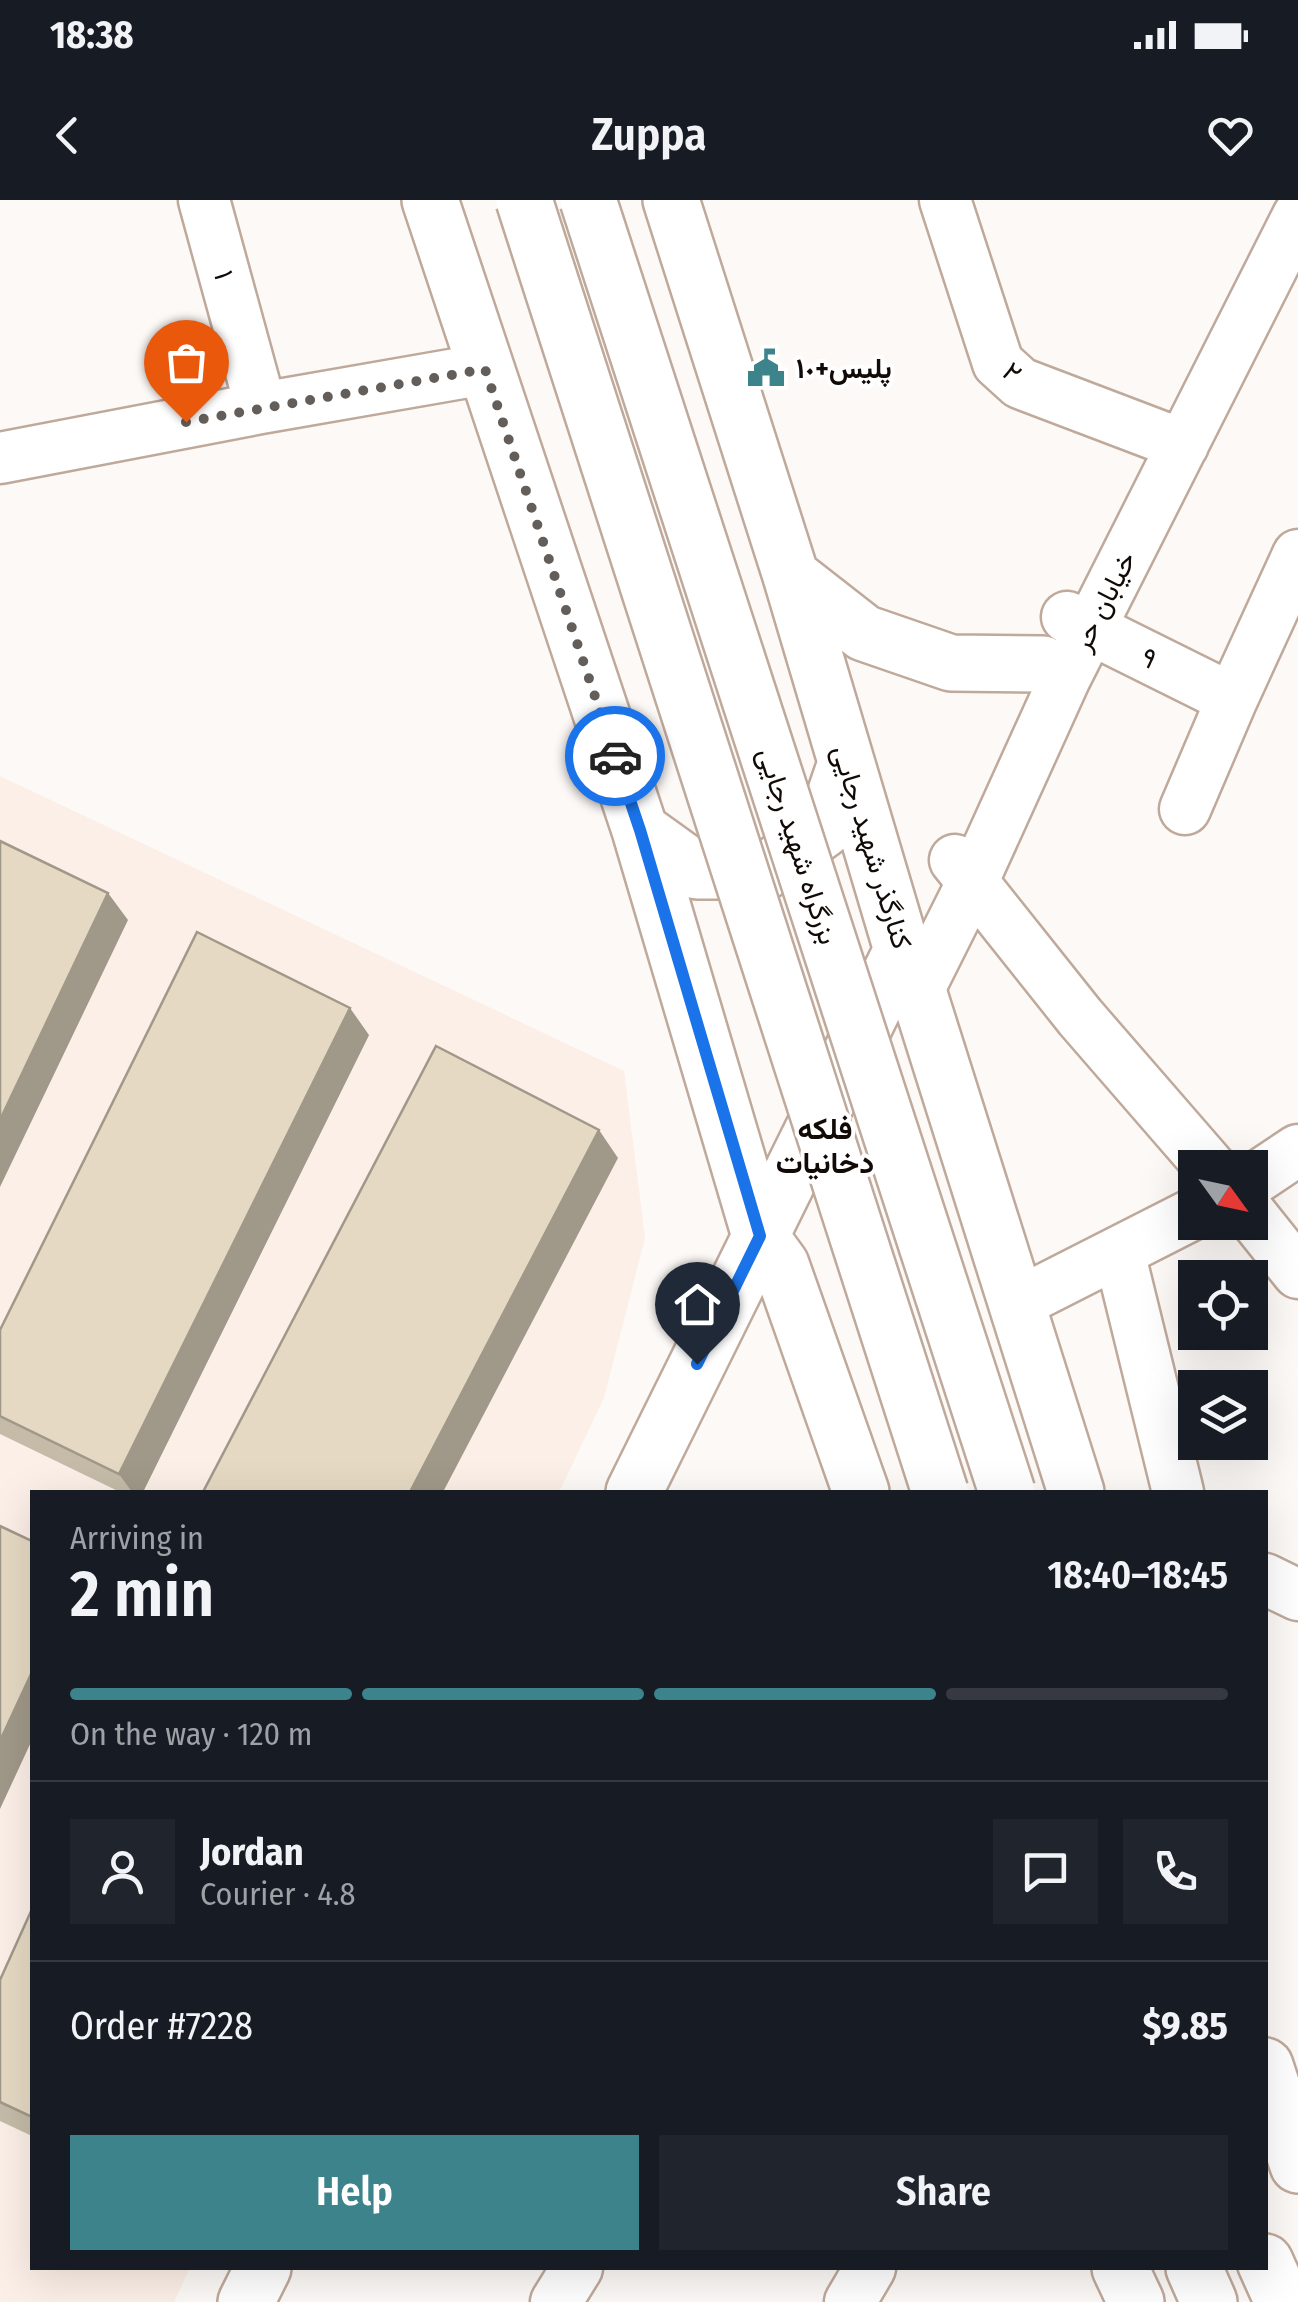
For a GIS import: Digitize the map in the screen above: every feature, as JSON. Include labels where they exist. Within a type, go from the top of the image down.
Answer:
[{"type":"main road","points":[[430,200],[640,830],[770,1250],[860,1490]]},
{"type":"main road","points":[[524,200],[939,1490]]},
{"type":"main road","name":"بزرگراه شهید رجایی","points":[[588,200],[1007,1490]]},
{"type":"main road","name":"کنارگذر شهید رجایی","points":[[670,200],[1075,1490]]},
{"type":"main road","points":[[791,576],[864,633],[951,663],[1067,636]]},
{"type":"main road","points":[[640,830],[697,871],[766,871],[823,830],[846,764]]},
{"type":"main road","points":[[635,1490],[770,1250],[910,970]]},
{"type":"main road","points":[[672,1490],[770,1250]]},
{"type":"main road","points":[[1268,2075],[1298,2165]]},
{"type":"main road","points":[[1268,2269],[1283,2302]]},
{"type":"main road","points":[[246,2302],[262,2270]]},
{"type":"main road","points":[[284,2302],[300,2270]]},
{"type":"main road","points":[[1195,2270],[1209,2302]]},
{"type":"street","name":"۱","points":[[204,200],[261,408]]},
{"type":"street","name":"۲","points":[[945,200],[998,364],[1020,383],[1170,440]]},
{"type":"street","name":"خیابان حر","points":[[910,970],[1067,636],[1282,235]]},
{"type":"street","points":[[0,458],[485,369]]},
{"type":"street","points":[[1186,808],[1298,555]]},
{"type":"street","name":"۹","points":[[1067,636],[1232,698]]},
{"type":"street","points":[[961,868],[1080,1017],[1195,1150]]},
{"type":"street","points":[[1268,1170],[1298,1150]]},
{"type":"street","points":[[1016,1304],[1178,1222]]},
{"type":"street","points":[[1268,1236],[1298,1273]]},
{"type":"street","points":[[1119,1252],[1178,1490]]},
{"type":"street","points":[[1268,1580],[1298,1595]]},
{"type":"street","points":[[556,2302],[576,2270]]},
{"type":"street","points":[[850,2302],[869,2270]]},
{"type":"shaded area","points":[[0,776],[624,1071],[645,1238],[604,1398],[560,1490],[30,1490],[30,2270],[189,2270],[174,2302],[0,2302]]},
{"type":"building","points":[[0,841],[108,893],[0,1120]]},
{"type":"building","points":[[197,932],[350,1008],[119,1474],[0,1416],[0,1330]]},
{"type":"building","points":[[436,1046],[599,1130],[411,1490],[204,1490]]},
{"type":"building","points":[[0,1526],[30,1540],[30,1676],[0,1741]]},
{"type":"building","points":[[30,1913],[30,2116],[0,2102],[0,1980]]},
{"type":"way so far","points":[[186,422],[485,369],[615,756]]},
{"type":"place","name":"پلیس+١٠","points":[[766,368]]},
{"type":"district","name":"فلکه دخانیات","points":[[825,1146]]},
{"type":"route","points":[[615,756],[760,1236],[697,1364]]}]
